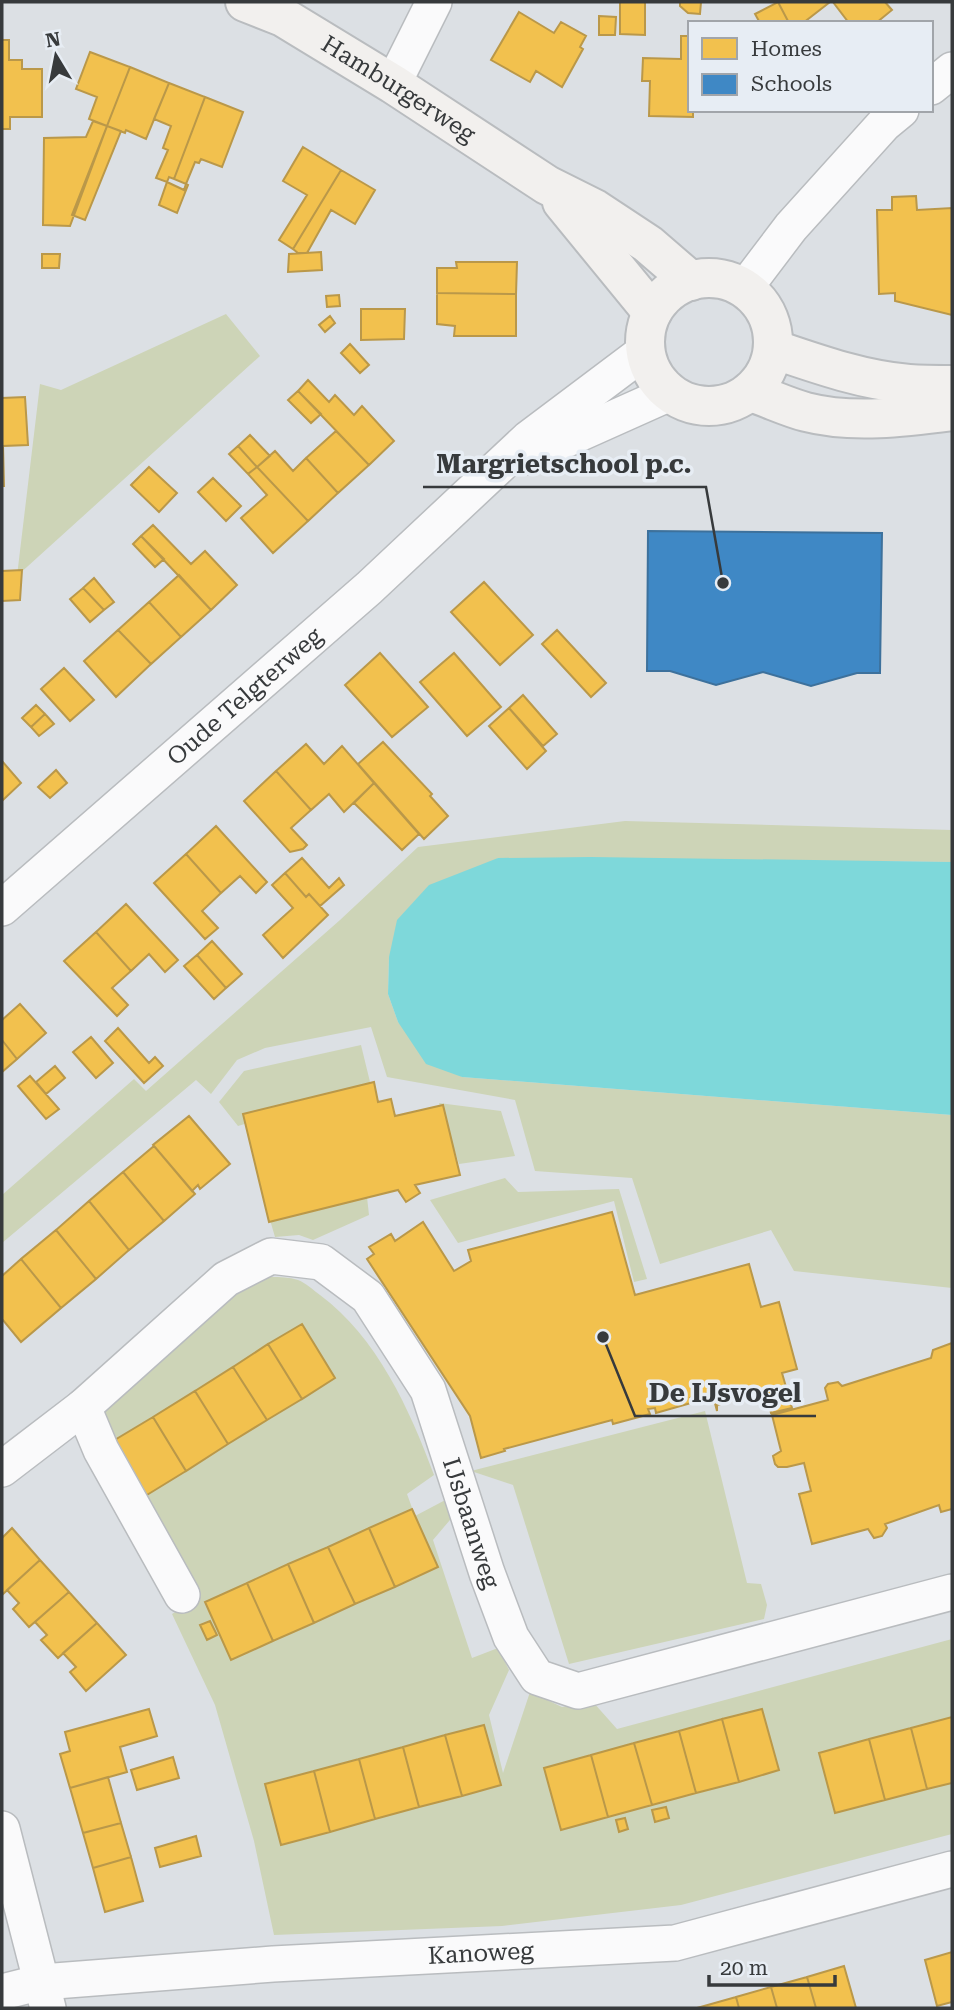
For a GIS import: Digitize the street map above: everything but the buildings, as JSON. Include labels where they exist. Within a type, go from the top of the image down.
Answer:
[{"type":"street","name":"Hamburgerweg","points":[[246,2],[283,17],[547,185],[594,209],[648,243],[691,281]]},
{"type":"street","points":[[393,85],[434,2]]},
{"type":"street","points":[[933,85],[952,70]]},
{"type":"street","points":[[744,289],[791,227],[884,124],[899,112]]},
{"type":"street","name":"Hamburgerweg","points":[[547,185],[652,312]]},
{"type":"street","points":[[713,279],[734,283],[744,289],[755,298],[770,321],[773,349],[766,373],[750,392],[716,406],[691,404],[670,393],[651,370],[645,351],[647,325],[652,312],[668,293],[691,281],[713,279]]},
{"type":"street","points":[[773,349],[827,367],[873,377],[908,384],[952,385]]},
{"type":"street","name":"Oude Telgterweg","points":[[2,908],[369,588],[528,439],[645,351]]},
{"type":"street","points":[[750,392],[807,412],[830,416],[908,416],[952,411]]},
{"type":"street","name":"Oude Telgterweg","points":[[484,480],[537,451],[670,393]]},
{"type":"street","name":"IJsbaanweg","points":[[2,1469],[83,1407],[226,1279],[271,1256],[321,1262],[368,1297],[428,1390],[510,1637],[537,1677],[578,1691],[952,1592]]},
{"type":"street","points":[[83,1407],[101,1450],[182,1595]]},
{"type":"street","points":[[2,1829],[45,1995]]},
{"type":"street","name":"Kanoweg","points":[[2,1992],[45,1995],[273,1964],[675,1943],[952,1869]]},
{"type":"green space","points":[[226,314],[260,356],[17,576],[40,384],[61,390]]},
{"type":"green space","points":[[625,821],[952,830],[952,862],[498,858],[389,957],[388,994],[398,1022],[462,1077],[952,1115],[952,1288],[794,1271],[771,1230],[660,1264],[632,1178],[535,1171],[515,1100],[387,1077],[371,1027],[265,1048],[237,1060],[211,1094],[196,1080],[2,1243],[2,1195],[134,1079],[146,1091],[340,920],[418,847]]},
{"type":"green space","points":[[361,1045],[371,1086],[238,1126],[219,1102],[244,1071]]},
{"type":"green space","points":[[439,1103],[501,1111],[515,1156],[459,1164]]},
{"type":"green space","points":[[505,1178],[518,1192],[619,1189],[647,1279],[634,1282],[614,1201],[458,1243],[430,1200]]},
{"type":"green space","points":[[367,1197],[369,1215],[313,1240],[299,1235],[275,1237],[268,1213]]},
{"type":"green space","points":[[271,1277],[298,1280],[320,1295],[358,1332],[389,1376],[414,1425],[434,1475],[407,1494],[415,1516],[451,1497],[455,1514],[433,1540],[472,1658],[498,1648],[509,1670],[489,1715],[503,1773],[530,1692],[562,1707],[593,1702],[617,1729],[952,1639],[952,1834],[681,1905],[502,1926],[274,1935],[254,1841],[215,1705],[172,1614],[198,1598],[100,1406],[238,1287],[256,1279]]},
{"type":"green space","points":[[705,1411],[747,1583],[761,1584],[767,1605],[764,1619],[569,1664],[513,1485],[471,1471]]},
{"type":"water","points":[[498,858],[952,862],[952,1115],[462,1077],[426,1064],[398,1022],[388,994],[389,957],[397,920],[429,885]]},
{"type":"place","name":"Margrietschool p.c.","points":[[723,583]]},
{"type":"place","name":"De IJsvogel","points":[[603,1337]]}]
